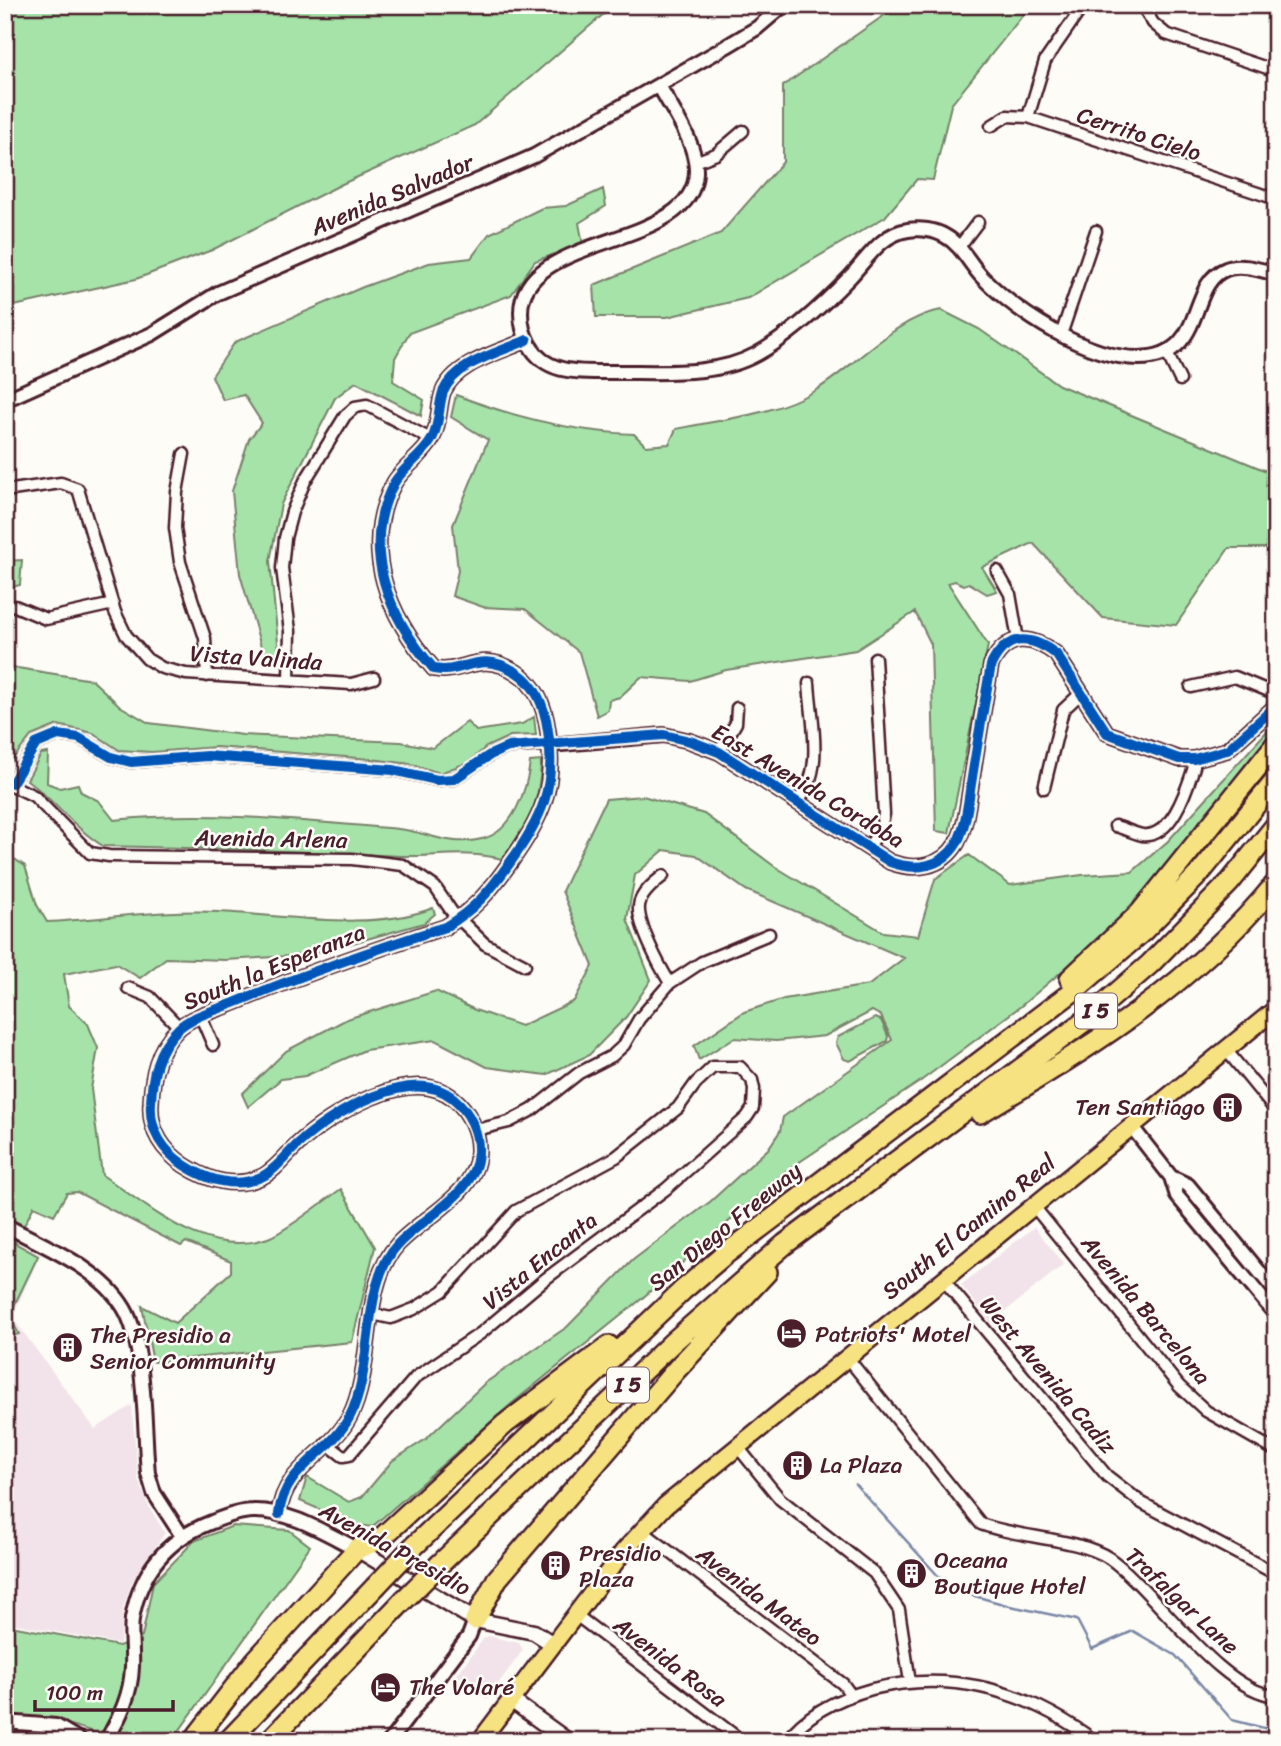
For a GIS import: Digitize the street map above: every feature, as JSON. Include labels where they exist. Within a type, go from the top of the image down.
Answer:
[{"type":"highway","points":[[1041,1016],[1070,979],[1130,922],[1160,889],[1276,744]]},
{"type":"highway","name":"San Diego Freeway","points":[[228,1741],[413,1547],[683,1290],[886,1130],[1041,1016],[1142,932],[1200,873],[1276,780]]},
{"type":"highway","name":"I 5","points":[[269,1741],[440,1564],[682,1334],[823,1213],[1081,1024],[1150,964],[1230,882],[1276,825]]},
{"type":"highway","points":[[889,1167],[1081,1053],[1162,996],[1255,909],[1276,883]]},
{"type":"highway","points":[[475,1620],[497,1579],[677,1370],[823,1213]]},
{"type":"highway","points":[[193,1741],[256,1661],[357,1549],[379,1540],[505,1424],[683,1290]]},
{"type":"main road","name":"South El Camino Real","points":[[480,1741],[641,1530],[664,1506],[1276,1009]]},
{"type":"main road","name":"Avenida Presidio","points":[[357,1549],[475,1620],[534,1632],[553,1644]]},
{"type":"main road","points":[[511,1700],[568,1741]]},
{"type":"street","name":"Avenida Salvador","points":[[5,400],[152,334],[218,293],[534,156],[757,28],[784,5]]},
{"type":"street","points":[[1142,5],[1153,23],[1166,34],[1276,71]]},
{"type":"street","points":[[1028,117],[1045,61],[1079,12]]},
{"type":"street","points":[[659,85],[693,150],[695,184],[680,207],[605,244],[548,265],[536,274],[522,300],[522,320],[527,340],[546,363],[567,371],[706,370],[757,354],[788,333],[849,278],[889,236],[906,230],[930,230],[945,236],[959,247],[993,288],[1060,335],[1123,356],[1145,357],[1166,351],[1186,335],[1207,286],[1224,269],[1234,267],[1276,274]]},
{"type":"street","name":"Cerrito Cielo","points":[[991,126],[1007,116],[1028,117],[1276,200]]},
{"type":"street","points":[[695,162],[716,154],[743,131]]},
{"type":"street","points":[[959,247],[978,222]]},
{"type":"street","points":[[1060,335],[1096,231]]},
{"type":"street","points":[[289,680],[290,631],[282,568],[285,538],[305,481],[345,416],[355,407],[367,405],[432,440],[443,393],[456,372],[527,340]]},
{"type":"street","points":[[1166,351],[1180,380]]},
{"type":"street","name":"South la Esperanza","points":[[432,440],[395,482],[382,516],[380,555],[385,595],[413,643],[434,669],[446,670],[477,662],[492,663],[516,672],[541,699],[550,745],[548,793],[541,814],[485,899],[459,919],[331,963],[179,1027],[159,1055],[153,1070],[150,1115],[155,1134],[166,1151],[191,1169],[220,1182],[240,1183],[259,1178],[319,1127],[374,1098],[410,1085],[424,1085],[454,1098],[466,1111],[476,1130]]},
{"type":"street","points":[[184,454],[177,492],[175,528],[180,562],[205,638],[207,676]]},
{"type":"street","name":"Vista Valinda","points":[[5,491],[61,483],[78,489],[113,604],[126,635],[147,659],[162,667],[207,676],[351,684],[374,678]]},
{"type":"street","points":[[997,571],[1010,594],[1018,640],[1034,640],[1056,654],[1100,726],[1116,739],[1179,759],[1194,759],[1235,744],[1276,706]]},
{"type":"street","points":[[15,606],[46,619],[113,604]]},
{"type":"street","name":"East Avenida Cordoba","points":[[8,782],[36,744],[58,735],[79,738],[111,757],[131,762],[207,756],[393,769],[437,780],[454,779],[490,755],[508,747],[664,735],[719,752],[868,848],[899,865],[923,867],[936,863],[957,844],[966,812],[991,666],[998,651],[1018,640]]},
{"type":"street","points":[[868,848],[881,829],[884,814],[875,658]]},
{"type":"street","points":[[1191,687],[1235,677],[1276,694]]},
{"type":"street","points":[[796,803],[811,783],[814,768],[809,683]]},
{"type":"street","points":[[1044,788],[1063,710],[1080,694]]},
{"type":"street","points":[[719,752],[736,723],[737,708]]},
{"type":"street","points":[[1115,826],[1144,836],[1158,831],[1176,814],[1194,767],[1194,759]]},
{"type":"street","name":"Avenida Arlena","points":[[8,782],[51,811],[90,853],[109,856],[352,859],[403,866],[435,887],[459,919],[485,944],[526,965]]},
{"type":"street","points":[[663,876],[651,885],[639,904],[640,919],[670,983]]},
{"type":"street","points":[[279,1514],[285,1486],[349,1419],[354,1408],[383,1268],[397,1245],[458,1193],[472,1175],[479,1150],[476,1130],[509,1122],[532,1110],[579,1073],[612,1056],[624,1045],[639,1019],[670,983],[702,962],[769,934]]},
{"type":"street","points":[[128,988],[150,997],[179,1027]]},
{"type":"street","points":[[201,1017],[213,1045]]},
{"type":"street","points":[[1227,1051],[1276,1111]]},
{"type":"street","name":"Vista Encanta","points":[[326,1443],[344,1457],[349,1455],[416,1377],[481,1333],[696,1163],[753,1108],[754,1089],[746,1072],[730,1064],[713,1067],[696,1083],[678,1108],[616,1157],[516,1211],[443,1292],[414,1309],[391,1318],[372,1314]]},
{"type":"street","points":[[1132,1127],[1171,1177],[1177,1196],[1276,1315]]},
{"type":"street","points":[[1171,1177],[1188,1185],[1276,1292]]},
{"type":"street","name":"Avenida Barcelona","points":[[1032,1205],[1180,1386],[1206,1411],[1276,1451]]},
{"type":"street","points":[[5,1225],[97,1278],[124,1307],[135,1334],[148,1473],[154,1493],[182,1536]]},
{"type":"street","name":"West Avenida Cadiz","points":[[942,1278],[1107,1476],[1142,1503],[1276,1574]]},
{"type":"street","name":"Trafalgar Lane","points":[[846,1356],[981,1524],[999,1531],[1092,1550],[1110,1559],[1187,1637],[1247,1687],[1276,1696]]},
{"type":"street","points":[[737,1446],[780,1499],[874,1573],[899,1610],[910,1682]]},
{"type":"street","name":"Avenida Presidio","points":[[106,1741],[125,1706],[130,1688],[132,1622],[143,1579],[159,1556],[182,1536],[228,1515],[252,1511],[279,1514],[321,1530],[357,1549]]},
{"type":"street","name":"Avenida Mateo","points":[[641,1530],[843,1684],[851,1695]]},
{"type":"street","name":"Avenida Rosa","points":[[576,1615],[742,1741]]},
{"type":"street","points":[[390,1741],[469,1636],[475,1620]]},
{"type":"street","points":[[786,1741],[799,1724],[851,1695],[910,1682],[940,1681],[997,1689],[1056,1713],[1096,1741]]},
{"type":"street","points":[[5,1722],[56,1726],[81,1741]]},
{"type":"shaded area","points":[[1034,1227],[1064,1264],[991,1323],[961,1285]]},
{"type":"shaded area","points":[[5,1236],[40,1255],[12,1317],[95,1429],[132,1405],[138,1479],[149,1507],[165,1533],[132,1582],[123,1608],[120,1644],[5,1622]]},
{"type":"shaded area","points":[[489,1636],[519,1643],[523,1650],[487,1699],[456,1676],[484,1638]]},
{"type":"green space","points":[[5,5],[597,5],[605,13],[475,125],[342,184],[212,250],[136,279],[5,308]]},
{"type":"green space","points":[[899,5],[1031,5],[951,105],[933,180],[917,179],[885,217],[748,298],[667,317],[596,317],[594,285],[721,233],[783,162],[783,86]]},
{"type":"green space","points":[[603,189],[606,206],[579,223],[583,244],[535,261],[511,295],[409,333],[395,358],[393,381],[424,400],[421,416],[356,382],[335,398],[281,504],[270,561],[280,663],[264,657],[240,574],[232,491],[249,439],[262,423],[244,395],[223,400],[212,376],[235,342],[363,287],[429,263],[471,258],[489,234],[542,208],[566,206]]},
{"type":"green space","points":[[941,310],[979,329],[1059,385],[1276,475],[1276,548],[1229,548],[1176,625],[1103,618],[1033,543],[982,567],[997,591],[987,594],[969,583],[948,583],[988,645],[949,833],[936,831],[931,644],[915,612],[856,650],[726,670],[690,681],[641,677],[620,697],[609,700],[608,710],[597,716],[579,652],[525,609],[483,607],[452,596],[458,571],[453,525],[488,440],[451,417],[456,395],[544,422],[588,430],[634,434],[646,446],[669,444],[676,429],[766,411],[800,398],[831,380],[907,323]]},
{"type":"green space","points":[[22,560],[20,585],[5,589],[5,561]]},
{"type":"green space","points":[[5,666],[92,680],[120,706],[149,723],[243,735],[401,742],[433,748],[467,722],[476,731],[522,724],[534,717],[536,735],[510,736],[486,747],[469,762],[440,773],[411,764],[371,759],[216,747],[152,752],[119,750],[93,733],[58,725],[31,736],[9,764],[5,762]]},
{"type":"green space","points":[[1276,721],[1276,735],[1178,854],[1099,940],[1021,1006],[918,1083],[786,1171],[639,1301],[510,1405],[372,1527],[353,1524],[300,1501],[307,1477],[349,1502],[362,1497],[392,1461],[426,1439],[485,1383],[567,1327],[633,1260],[711,1201],[768,1149],[780,1131],[783,1117],[892,1040],[881,1016],[872,1011],[825,1036],[776,1041],[734,1038],[699,1060],[694,1046],[744,1012],[784,999],[869,985],[904,958],[746,890],[696,855],[664,850],[635,875],[627,919],[651,980],[626,1017],[589,1055],[546,1075],[487,1067],[435,1040],[365,1050],[305,1076],[281,1079],[248,1107],[242,1094],[286,1051],[347,1019],[436,991],[475,1010],[521,1026],[574,1001],[593,966],[562,891],[606,799],[643,796],[704,814],[774,866],[883,932],[918,936],[935,879],[969,855],[1010,885],[1082,875],[1132,872],[1168,841]]},
{"type":"green space","points":[[48,753],[47,783],[60,788],[78,784],[81,792],[99,801],[114,820],[184,816],[256,818],[398,829],[459,841],[482,839],[502,828],[522,797],[530,762],[541,761],[538,790],[531,814],[502,859],[464,854],[401,856],[103,846],[27,780],[41,754]]},
{"type":"green space","points":[[5,853],[25,866],[37,905],[47,922],[198,911],[355,921],[409,915],[433,908],[435,914],[424,923],[324,951],[225,960],[166,958],[140,978],[116,964],[64,974],[69,1006],[88,1024],[98,1048],[91,1089],[102,1175],[180,1227],[223,1242],[245,1243],[268,1238],[341,1189],[375,1247],[352,1342],[153,1362],[142,1306],[175,1323],[231,1272],[231,1261],[186,1242],[181,1246],[77,1192],[67,1193],[54,1215],[34,1206],[15,1243],[38,1256],[9,1316],[19,1334],[5,1338]]},
{"type":"green space","points":[[875,1018],[881,1020],[888,1036],[887,1041],[850,1061],[844,1059],[836,1043],[838,1037]]},
{"type":"green space","points":[[233,1526],[289,1530],[310,1546],[172,1741],[102,1741],[99,1734],[65,1723],[30,1716],[5,1715],[5,1625],[119,1646],[142,1637],[153,1583],[194,1541]]},
{"type":"waterway","points":[[855,1484],[950,1589],[1010,1606],[1077,1620],[1092,1649],[1133,1631],[1175,1655],[1232,1720],[1276,1731]]},
{"type":"cycle path","points":[[279,1514],[289,1484],[331,1441],[350,1416],[358,1396],[373,1304],[386,1261],[398,1244],[447,1204],[469,1180],[478,1152],[475,1130],[459,1103],[436,1089],[416,1087],[394,1090],[372,1097],[330,1119],[266,1174],[251,1181],[221,1181],[184,1165],[163,1146],[152,1122],[154,1073],[165,1045],[178,1029],[190,1020],[313,972],[445,927],[455,921],[473,907],[495,883],[530,833],[544,802],[550,769],[545,714],[535,690],[516,672],[491,663],[434,669],[404,628],[392,605],[379,557],[379,533],[384,508],[398,477],[432,439],[443,392],[449,382],[479,360],[527,340]]},
{"type":"cycle path","points":[[12,783],[36,744],[58,735],[79,738],[111,757],[131,762],[207,756],[393,770],[437,780],[454,779],[490,755],[508,747],[664,735],[719,752],[890,862],[918,867],[944,858],[960,836],[991,665],[1004,647],[1011,643],[1019,640],[1037,643],[1056,654],[1107,733],[1179,759],[1194,759],[1227,750],[1276,706]]},
{"type":"place","name":"Ten Santiago","points":[[1228,1107]]},
{"type":"place","name":"Patriots' Motel","points":[[792,1334]]},
{"type":"place","name":"The Presidio a Senior Community","points":[[67,1348]]},
{"type":"place","name":"La Plaza","points":[[797,1465]]},
{"type":"place","name":"Presidio Plaza","points":[[556,1566]]},
{"type":"place","name":"Oceana Boutique Hotel","points":[[911,1573]]},
{"type":"place","name":"The Volaré","points":[[386,1687]]}]
